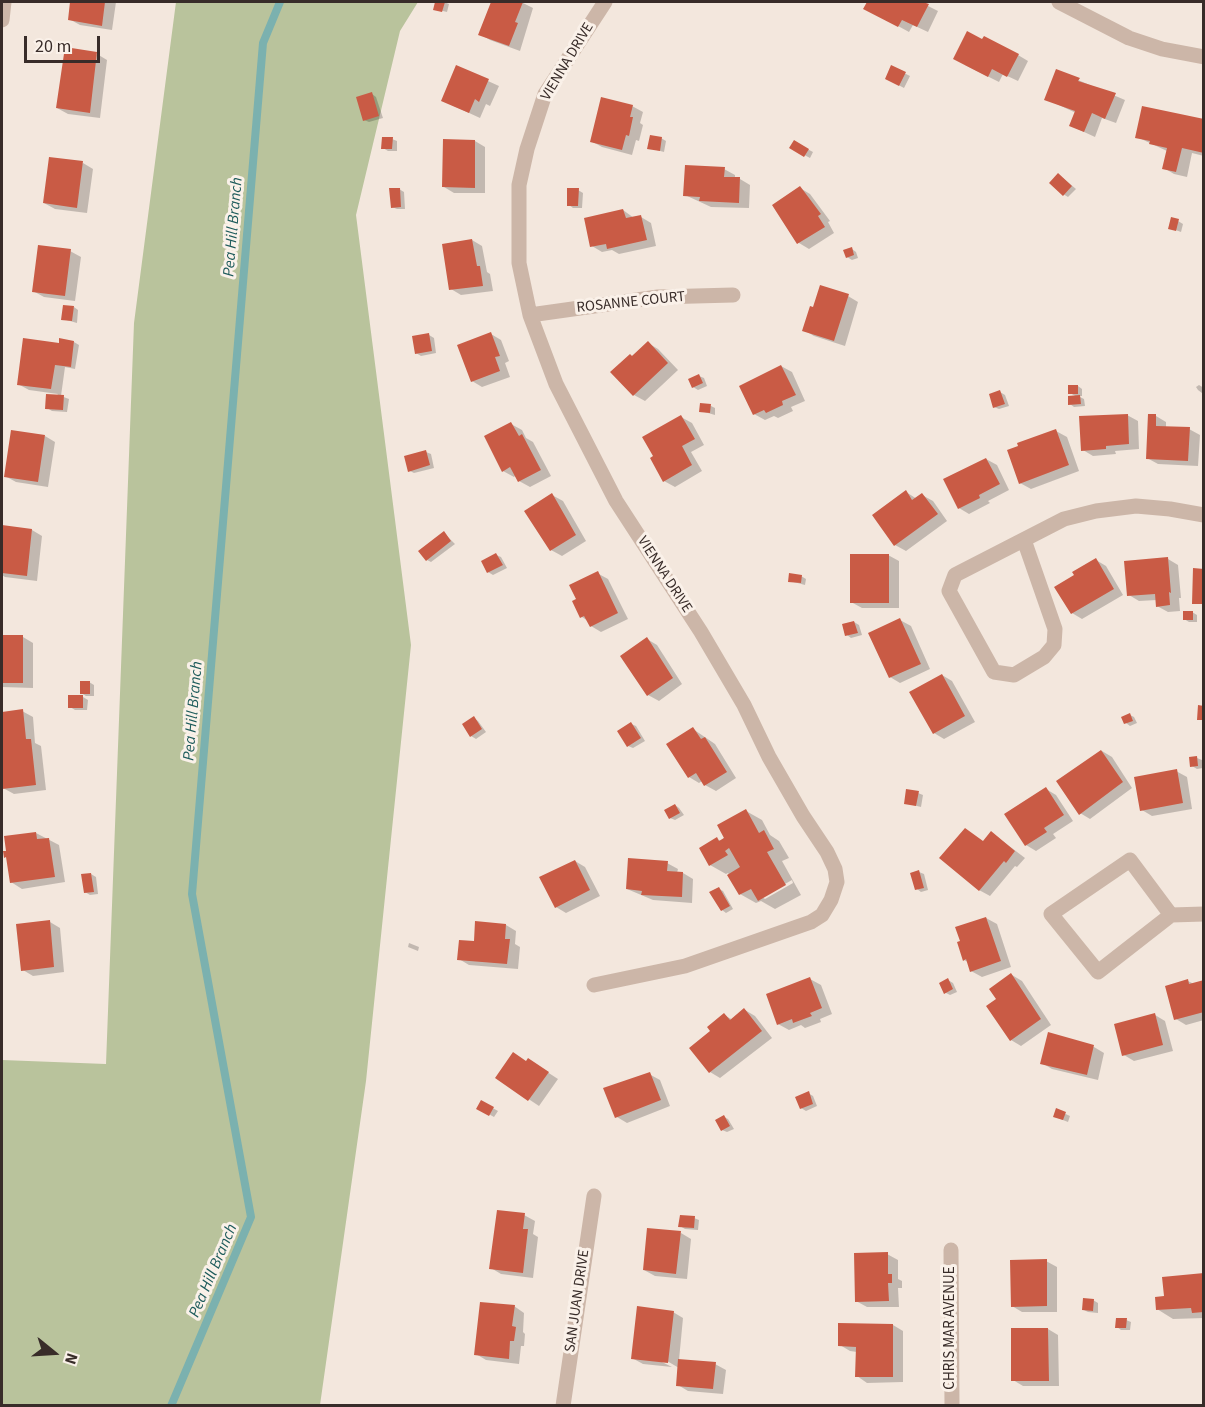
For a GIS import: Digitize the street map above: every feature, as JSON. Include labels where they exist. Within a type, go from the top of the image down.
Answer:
[{"type":"street","points":[[2,20],[4,2]]},
{"type":"street","name":"VIENNA DRIVE","points":[[594,985],[685,966],[811,922],[822,915],[831,900],[837,882],[835,869],[828,852],[803,816],[744,705],[701,632],[616,501],[556,384],[530,315],[519,263],[519,185],[527,149],[545,94],[605,2]]},
{"type":"street","points":[[1059,2],[1129,38],[1162,49],[1203,57]]},
{"type":"street","name":"ROSANNE COURT","points":[[530,315],[658,297],[733,295]]},
{"type":"street","points":[[1024,540],[1055,629],[1054,645],[1044,657],[1014,675],[994,672],[949,591],[955,574],[1064,519],[1096,511],[1136,506],[1203,515]]},
{"type":"street","points":[[1171,915],[1130,860],[1051,914],[1098,972],[1171,915],[1203,914]]},
{"type":"street","name":"SAN JUAN DRIVE","points":[[563,1406],[594,1196]]},
{"type":"street","name":"CHRIS MAR AVENUE","points":[[951,1250],[952,1406]]},
{"type":"green space","points":[[176,2],[418,2],[400,31],[356,215],[411,645],[366,1081],[320,1405],[2,1406],[2,1060],[106,1064],[134,323]]},
{"type":"building","points":[[70,2],[105,2],[102,26],[68,20]]},
{"type":"building","points":[[435,2],[445,2],[442,12],[433,10]]},
{"type":"building","points":[[491,2],[523,2],[509,46],[478,35]]},
{"type":"building","points":[[867,2],[923,2],[929,4],[917,27],[902,20],[898,27],[863,9]]},
{"type":"building","points":[[967,31],[982,39],[984,36],[1019,54],[1007,77],[992,69],[988,77],[953,59]]},
{"type":"building","points":[[65,47],[97,52],[90,113],[56,108]]},
{"type":"building","points":[[456,65],[489,79],[479,102],[475,99],[469,113],[441,101]]},
{"type":"building","points":[[891,65],[906,72],[899,86],[885,79]]},
{"type":"building","points":[[1056,69],[1080,78],[1078,81],[1116,93],[1105,119],[1092,113],[1084,132],[1069,126],[1075,111],[1044,100]]},
{"type":"building","points":[[372,92],[379,116],[363,121],[356,97]]},
{"type":"building","points":[[601,97],[633,105],[629,136],[626,135],[622,150],[590,142]]},
{"type":"building","points":[[1142,106],[1204,119],[1204,153],[1182,148],[1176,172],[1162,169],[1167,148],[1135,138]]},
{"type":"building","points":[[650,135],[662,137],[660,151],[647,149]]},
{"type":"building","points":[[382,137],[393,137],[392,149],[381,149]]},
{"type":"building","points":[[443,139],[475,140],[475,188],[442,187]]},
{"type":"building","points":[[794,140],[809,149],[804,157],[789,148]]},
{"type":"building","points":[[49,157],[83,161],[77,208],[43,203]]},
{"type":"building","points":[[685,165],[725,167],[724,177],[740,177],[739,203],[699,201],[700,197],[683,196]]},
{"type":"building","points":[[1058,173],[1072,186],[1063,196],[1049,183]]},
{"type":"building","points":[[800,186],[821,214],[818,216],[825,227],[797,244],[772,205]]},
{"type":"building","points":[[389,188],[400,188],[401,207],[391,208]]},
{"type":"building","points":[[567,188],[579,188],[578,206],[567,206]]},
{"type":"building","points":[[623,209],[626,218],[641,215],[647,240],[607,249],[606,244],[590,247],[584,218]]},
{"type":"building","points":[[1171,217],[1179,219],[1176,231],[1168,229]]},
{"type":"building","points":[[472,239],[483,286],[449,290],[442,244]]},
{"type":"building","points":[[38,245],[71,249],[65,296],[32,292]]},
{"type":"building","points":[[852,247],[854,255],[846,258],[843,250]]},
{"type":"building","points":[[820,285],[849,294],[834,341],[802,331]]},
{"type":"building","points":[[63,305],[74,306],[72,321],[61,320]]},
{"type":"building","points":[[491,332],[500,356],[495,357],[500,371],[471,382],[457,345]]},
{"type":"building","points":[[429,333],[432,351],[415,354],[412,336]]},
{"type":"building","points":[[23,338],[59,343],[59,338],[74,341],[71,367],[55,365],[51,389],[17,385]]},
{"type":"building","points":[[648,341],[668,363],[633,396],[610,372]]},
{"type":"building","points":[[781,365],[796,395],[782,401],[783,405],[766,413],[764,410],[753,415],[739,386]]},
{"type":"building","points":[[699,374],[703,383],[692,388],[688,379]]},
{"type":"building","points":[[1068,385],[1078,385],[1078,394],[1068,394]]},
{"type":"building","points":[[1000,390],[1005,404],[993,408],[989,394]]},
{"type":"building","points":[[46,394],[64,395],[63,410],[45,409]]},
{"type":"building","points":[[1080,395],[1081,404],[1068,405],[1068,396]]},
{"type":"building","points":[[700,403],[711,404],[710,413],[699,412]]},
{"type":"building","points":[[1128,414],[1129,444],[1081,451],[1079,416]]},
{"type":"building","points":[[1148,414],[1156,414],[1156,426],[1190,427],[1188,461],[1146,459]]},
{"type":"building","points":[[681,415],[695,439],[682,446],[692,465],[663,482],[650,458],[653,456],[642,437]]},
{"type":"building","points":[[511,422],[519,436],[522,434],[541,470],[518,482],[510,467],[502,472],[484,436]]},
{"type":"building","points":[[1056,429],[1069,465],[1019,484],[1007,450],[1018,446],[1017,443]]},
{"type":"building","points":[[11,430],[45,435],[38,482],[4,477]]},
{"type":"building","points":[[426,450],[430,465],[408,472],[404,456]]},
{"type":"building","points":[[986,458],[1000,484],[979,495],[980,498],[958,509],[943,479]]},
{"type":"building","points":[[906,490],[912,500],[922,493],[938,514],[894,546],[872,515]]},
{"type":"building","points":[[552,493],[576,535],[550,551],[524,511]]},
{"type":"building","points":[[2,525],[32,529],[27,576],[2,573]]},
{"type":"building","points":[[444,531],[451,541],[426,561],[418,551]]},
{"type":"building","points":[[496,553],[503,565],[487,573],[481,561]]},
{"type":"building","points":[[850,554],[889,554],[889,603],[850,603]]},
{"type":"building","points":[[1168,557],[1170,605],[1156,607],[1155,594],[1127,596],[1124,561]]},
{"type":"building","points":[[1096,558],[1114,589],[1071,614],[1054,587],[1074,575],[1072,572]]},
{"type":"building","points":[[1193,568],[1204,569],[1204,604],[1192,604]]},
{"type":"building","points":[[598,571],[618,613],[590,627],[584,616],[580,618],[572,601],[576,599],[569,585]]},
{"type":"building","points":[[789,573],[802,575],[801,583],[788,582]]},
{"type":"building","points":[[1183,611],[1193,611],[1193,620],[1183,620]]},
{"type":"building","points":[[900,618],[921,664],[889,678],[868,633]]},
{"type":"building","points":[[854,621],[858,633],[845,636],[842,624]]},
{"type":"building","points":[[2,635],[23,635],[23,683],[2,683]]},
{"type":"building","points":[[647,637],[673,678],[647,696],[620,656]]},
{"type":"building","points":[[942,674],[965,716],[933,734],[909,692]]},
{"type":"building","points":[[80,681],[90,681],[90,694],[80,694]]},
{"type":"building","points":[[68,695],[83,695],[83,708],[68,708]]},
{"type":"building","points":[[1198,705],[1204,706],[1204,720],[1197,720]]},
{"type":"building","points":[[23,709],[26,739],[31,739],[36,785],[2,789],[2,712]]},
{"type":"building","points":[[1130,713],[1133,721],[1124,724],[1121,717]]},
{"type":"building","points":[[474,716],[482,729],[470,737],[462,724]]},
{"type":"building","points":[[631,722],[641,738],[627,747],[617,731]]},
{"type":"building","points":[[693,727],[701,739],[705,737],[727,772],[704,786],[696,773],[688,778],[666,744]]},
{"type":"building","points":[[1101,750],[1123,782],[1079,815],[1056,781]]},
{"type":"building","points":[[1197,756],[1198,766],[1190,767],[1189,757]]},
{"type":"building","points":[[1177,769],[1183,803],[1140,811],[1134,777]]},
{"type":"building","points":[[1046,787],[1064,815],[1044,828],[1047,832],[1025,846],[1004,814]]},
{"type":"building","points":[[906,789],[919,791],[916,806],[904,804]]},
{"type":"building","points":[[675,804],[680,813],[669,819],[664,810]]},
{"type":"building","points":[[746,809],[759,833],[764,830],[774,849],[767,852],[786,885],[758,901],[751,889],[739,895],[727,875],[740,867],[729,848],[725,851],[728,855],[709,866],[699,848],[717,837],[719,841],[724,838],[717,825]]},
{"type":"building","points":[[965,828],[983,841],[991,831],[1015,851],[979,891],[939,858]]},
{"type":"building","points":[[36,832],[37,839],[49,838],[55,877],[10,883],[3,851],[6,851],[4,836]]},
{"type":"building","points":[[628,858],[668,861],[667,871],[683,872],[682,897],[641,895],[642,891],[626,889]]},
{"type":"building","points":[[575,860],[590,890],[555,908],[539,877]]},
{"type":"building","points":[[919,870],[924,888],[915,890],[910,873]]},
{"type":"building","points":[[91,873],[94,892],[84,893],[81,874]]},
{"type":"building","points":[[719,887],[730,906],[721,911],[709,892]]},
{"type":"building","points":[[986,917],[1001,961],[970,972],[966,959],[963,961],[955,927]]},
{"type":"building","points":[[50,920],[54,967],[21,971],[16,924]]},
{"type":"building","points":[[475,921],[506,924],[505,939],[510,939],[507,964],[457,960],[459,940],[474,941]]},
{"type":"building","points":[[1011,973],[1041,1019],[1010,1041],[986,1006],[996,999],[989,989]]},
{"type":"building","points":[[810,977],[822,1008],[810,1013],[812,1016],[793,1023],[792,1019],[777,1025],[766,994]]},
{"type":"building","points":[[948,978],[953,989],[944,994],[939,983]]},
{"type":"building","points":[[1188,979],[1189,984],[1204,980],[1204,1012],[1174,1020],[1165,986]]},
{"type":"building","points":[[744,1008],[762,1031],[709,1073],[689,1048],[710,1031],[707,1027],[724,1013],[730,1020]]},
{"type":"building","points":[[1155,1013],[1163,1045],[1122,1056],[1114,1024]]},
{"type":"building","points":[[1048,1032],[1094,1045],[1087,1075],[1040,1064]]},
{"type":"building","points":[[513,1052],[526,1061],[528,1058],[549,1072],[528,1101],[495,1078]]},
{"type":"building","points":[[650,1072],[661,1100],[615,1118],[603,1088]]},
{"type":"building","points":[[809,1091],[813,1104],[800,1109],[795,1097]]},
{"type":"building","points":[[481,1100],[494,1107],[489,1116],[476,1109]]},
{"type":"building","points":[[1056,1108],[1066,1112],[1063,1120],[1053,1117]]},
{"type":"building","points":[[724,1115],[730,1126],[721,1131],[715,1120]]},
{"type":"building","points":[[497,1210],[525,1213],[523,1229],[528,1229],[523,1273],[489,1269]]},
{"type":"building","points":[[680,1215],[695,1216],[694,1228],[678,1227]]},
{"type":"building","points":[[647,1228],[681,1231],[676,1274],[643,1270]]},
{"type":"building","points":[[888,1252],[888,1274],[892,1274],[892,1283],[888,1283],[889,1301],[855,1302],[854,1253]]},
{"type":"building","points":[[1047,1259],[1047,1306],[1011,1307],[1010,1260]]},
{"type":"building","points":[[1204,1273],[1204,1312],[1192,1313],[1191,1308],[1156,1310],[1155,1297],[1164,1296],[1162,1277]]},
{"type":"building","points":[[1083,1298],[1094,1299],[1093,1311],[1082,1310]]},
{"type":"building","points":[[480,1302],[515,1305],[512,1326],[516,1327],[514,1341],[510,1341],[509,1359],[474,1355]]},
{"type":"building","points":[[637,1306],[674,1311],[668,1363],[631,1359]]},
{"type":"building","points":[[1116,1318],[1127,1318],[1126,1328],[1115,1328]]},
{"type":"building","points":[[838,1323],[893,1324],[893,1377],[855,1377],[856,1347],[838,1346]]},
{"type":"building","points":[[1011,1328],[1048,1328],[1049,1381],[1011,1381]]},
{"type":"building","points":[[678,1359],[716,1362],[713,1389],[676,1386]]},
{"type":"waterway","name":"Pea Hill Branch","points":[[171,1406],[251,1217],[192,894],[263,43],[280,2]]}]
